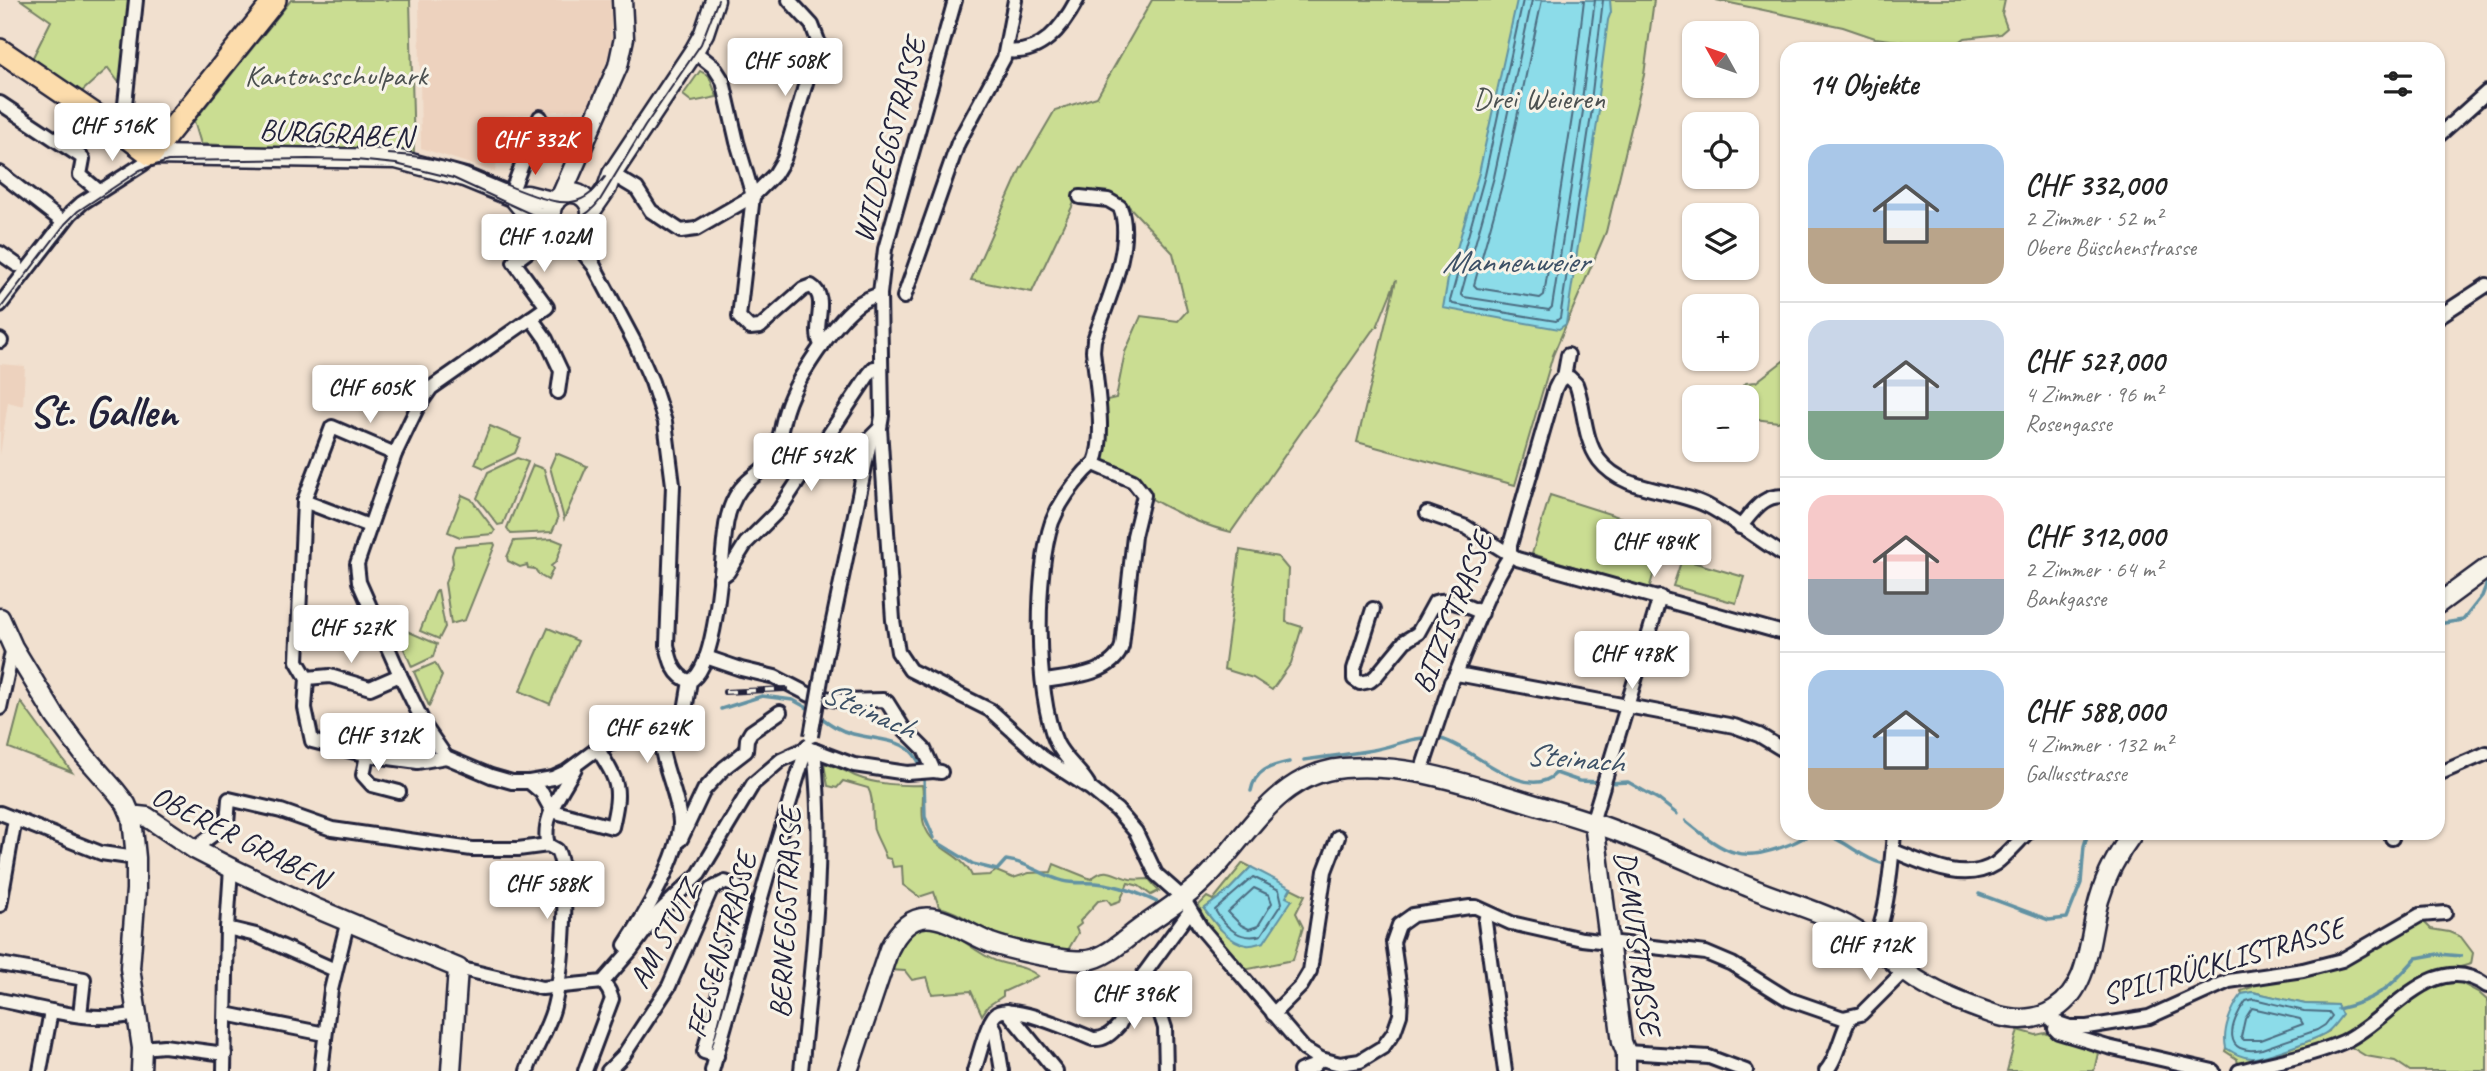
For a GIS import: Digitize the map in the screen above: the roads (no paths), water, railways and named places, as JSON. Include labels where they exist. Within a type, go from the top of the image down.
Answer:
[{"type":"main road","points":[[0,50],[151,155],[275,0]]},
{"type":"street","points":[[122,133],[136,0]]},
{"type":"street","points":[[622,0],[624,38],[621,56],[581,154],[551,212],[559,228],[594,266],[646,366],[665,422],[674,496],[667,645],[674,668],[680,677],[690,681]]},
{"type":"street","points":[[559,228],[577,233],[585,208],[607,188],[612,174],[694,51],[704,33],[715,0]]},
{"type":"street","points":[[612,174],[637,189],[652,211],[681,231],[695,229],[753,196],[775,174],[784,159],[817,50],[818,41],[812,24],[789,0]]},
{"type":"street","name":"WILDEGGSTRASSE","points":[[955,0],[885,249],[880,294],[880,428],[893,621],[901,658],[915,674],[990,710],[1042,757],[1091,789]]},
{"type":"street","points":[[904,297],[958,143],[1007,51],[1015,0]]},
{"type":"street","points":[[1007,51],[1029,50],[1038,46],[1058,28],[1077,0]]},
{"type":"street","points":[[694,51],[714,67],[723,80],[753,196],[739,317],[750,328],[760,327],[803,289],[811,286],[819,294],[818,337],[822,346]]},
{"type":"street","points":[[2445,130],[2487,92]]},
{"type":"street","points":[[0,103],[80,156],[83,159],[80,175],[99,191]]},
{"type":"street","points":[[511,196],[540,117]]},
{"type":"street","points":[[581,154],[585,208],[594,266]]},
{"type":"street","points":[[0,305],[63,222],[82,203],[143,164],[151,155]]},
{"type":"street","name":"BURGGRABEN","points":[[151,155],[397,159],[464,177],[511,196],[522,208],[559,228]]},
{"type":"street","points":[[1,177],[63,222]]},
{"type":"street","name":"BURGGRABEN","points":[[511,196],[558,199],[571,193],[585,208]]},
{"type":"street","points":[[1080,197],[1108,200],[1118,204],[1122,209],[1124,247],[1093,351],[1100,427],[1094,464],[1085,471],[1059,506],[1045,545],[1039,622],[1047,709],[1057,744],[1091,789],[1127,821],[1136,832],[1156,874],[1186,905],[1200,928],[1304,1049],[1321,1059],[1340,1063],[1360,1061],[1377,1053],[1394,1032],[1401,1006],[1393,942],[1396,931],[1403,921],[1419,914],[1470,907],[1476,907],[1511,923],[1582,939],[1706,953],[1732,964],[1788,999],[1835,1017],[1850,1018],[1861,1014],[1904,971]]},
{"type":"street","points":[[559,228],[514,262],[547,307],[431,388],[417,408],[395,454],[356,564],[359,582],[426,728],[446,757],[491,776],[512,782],[553,778],[597,748],[619,740],[674,736],[682,728],[690,681]]},
{"type":"street","points":[[0,253],[17,265]]},
{"type":"street","points":[[2445,312],[2487,285]]},
{"type":"street","points":[[690,681],[697,677],[706,657],[715,616],[724,534],[730,506],[740,489],[772,458],[791,396],[822,346],[855,306],[880,294]]},
{"type":"street","points":[[531,318],[546,339],[561,371],[558,392]]},
{"type":"street","name":"BITZISTRASSE","points":[[1421,772],[1451,682],[1510,556],[1510,545],[1555,389],[1564,377],[1568,355]]},
{"type":"street","points":[[720,578],[728,572],[746,543],[779,510],[872,370],[881,368]]},
{"type":"street","points":[[1564,377],[1570,378],[1576,384],[1591,444],[1599,460],[1612,472],[1631,483],[1710,507],[1780,552]]},
{"type":"street","points":[[395,454],[332,427],[304,501],[297,661],[307,678],[305,708],[312,741],[367,755],[418,762],[446,757]]},
{"type":"street","name":"FELSENSTRASSE","points":[[712,1071],[768,873],[810,745],[868,449],[871,438],[880,428]]},
{"type":"street","points":[[1044,681],[1106,667],[1116,659],[1122,646],[1134,537],[1144,495],[1133,481],[1094,464]]},
{"type":"street","points":[[1740,527],[1761,503],[1772,497],[1780,497]]},
{"type":"street","points":[[304,501],[369,526]]},
{"type":"street","points":[[1427,513],[1466,527],[1504,548],[1510,556],[1780,632]]},
{"type":"street","points":[[2445,599],[2487,568]]},
{"type":"street","points":[[1594,823],[1601,790],[1660,597]]},
{"type":"street","points":[[1373,609],[1354,669],[1354,678],[1360,683],[1370,681],[1376,676],[1405,641],[1415,637],[1435,601],[1440,599],[1482,613]]},
{"type":"street","name":"OBERER GRABEN","points":[[0,618],[6,644],[85,757],[126,804],[132,818],[147,817],[194,849],[231,868],[313,907],[458,968],[542,988],[557,987]]},
{"type":"street","points":[[0,708],[6,644]]},
{"type":"street","points":[[706,657],[775,677],[810,695],[842,701],[883,700],[893,708],[900,723],[924,749],[929,771],[853,765],[810,745]]},
{"type":"street","points":[[1457,674],[1746,730],[1780,748]]},
{"type":"street","points":[[307,678],[330,676],[370,688],[400,675]]},
{"type":"street","points":[[678,842],[684,837],[704,790],[724,768],[746,751],[751,732],[780,712]]},
{"type":"street","points":[[619,962],[618,957],[647,912],[678,842],[680,821],[665,769],[660,737]]},
{"type":"street","name":"BERNEGGSTRASSE","points":[[603,982],[658,913],[699,874],[753,784],[781,760],[810,745],[820,830],[820,872],[801,1071]]},
{"type":"street","points":[[529,782],[542,793],[552,811],[612,827],[618,790],[615,779],[597,748]]},
{"type":"street","points":[[2445,771],[2487,753]]},
{"type":"street","points":[[367,755],[363,775],[372,785],[398,792]]},
{"type":"street","points":[[548,845],[545,836],[552,811],[579,762]]},
{"type":"street","points":[[974,1071],[991,1022],[997,1013],[1007,1010],[1099,1039],[1113,1032],[1144,974],[1186,905],[1206,879],[1271,803],[1296,783],[1319,773],[1344,768],[1387,767],[1421,772],[1594,823],[1658,847],[1763,893],[1836,919],[1873,941],[1904,971],[1929,986],[1997,1015],[2017,1019],[2050,1017],[2080,981],[2101,895],[2126,840]]},
{"type":"street","points":[[194,849],[227,824],[229,799],[281,811],[331,829],[489,850],[548,845],[557,850],[562,868],[565,911],[557,987],[554,1008],[527,1071]]},
{"type":"street","points":[[0,813],[101,853],[136,858]]},
{"type":"street","points":[[132,818],[136,858],[130,956],[132,989],[142,1048],[141,1071]]},
{"type":"street","points":[[0,905],[15,819]]},
{"type":"street","name":"DEMUTSTRASSE","points":[[1594,823],[1608,943],[1622,1042],[1626,1052],[1626,1071]]},
{"type":"street","points":[[1273,1014],[1301,986],[1310,971],[1325,871],[1338,837]]},
{"type":"street","points":[[1873,941],[1881,925],[1894,840]]},
{"type":"street","points":[[1894,851],[1937,867],[1971,872],[1987,869],[1995,864],[2020,840]]},
{"type":"street","points":[[224,1071],[231,868]]},
{"type":"street","name":"AM STUTZ","points":[[585,1068],[607,1071],[623,1056],[669,986],[712,889],[725,881],[738,887],[743,899],[704,1052],[717,1056]]},
{"type":"street","points":[[848,1071],[889,949],[898,934],[912,923],[926,918],[941,918],[1001,946],[1068,959],[1091,960],[1186,905]]},
{"type":"street","points":[[1487,913],[1485,922],[1505,1071]]},
{"type":"street","name":"SPILTRÜCKLISTRASSE","points":[[2050,1017],[2070,1027],[2087,1027],[2149,1017],[2229,981],[2342,960],[2420,915],[2445,913]]},
{"type":"street","points":[[321,1071],[335,970],[348,920]]},
{"type":"street","points":[[227,928],[256,935],[335,970]]},
{"type":"street","points":[[0,964],[84,979],[80,1015]]},
{"type":"street","points":[[451,1071],[458,968]]},
{"type":"street","points":[[2239,1071],[2347,1041],[2429,980],[2452,973],[2471,975],[2487,986]]},
{"type":"street","points":[[1144,974],[1149,979],[1165,1028],[1166,1071]]},
{"type":"street","points":[[557,987],[603,982],[612,999],[585,1068]]},
{"type":"street","points":[[0,1000],[51,1011],[107,1018],[137,1014]]},
{"type":"street","points":[[1007,1010],[1056,1071]]},
{"type":"street","points":[[40,1071],[51,1011]]},
{"type":"street","points":[[226,1014],[325,1034]]},
{"type":"street","points":[[2050,1017],[2059,1032],[2071,1036],[2213,1071]]},
{"type":"street","points":[[1826,1071],[1833,1063],[1842,1033],[1850,1018]]},
{"type":"street","points":[[991,1022],[995,1029],[1002,1071]]},
{"type":"street","points":[[142,1048],[164,1046],[225,1054]]},
{"type":"street","points":[[1626,1052],[1709,1057],[1719,1059],[1725,1068],[1746,1071]]},
{"type":"street","points":[[1300,1071],[1314,1066],[1321,1059]]},
{"type":"water","name":"Mannenweier","points":[[1517,0],[1610,0],[1611,12],[1597,103],[1600,104],[1566,324],[1559,329],[1443,308],[1448,279],[1479,173]]},
{"type":"water","points":[[1251,867],[1291,888],[1286,897],[1292,900],[1264,942],[1249,945],[1228,936],[1204,909],[1228,891]]},
{"type":"water","points":[[2253,992],[2305,1004],[2337,1005],[2342,1015],[2329,1030],[2313,1039],[2267,1055],[2245,1057],[2226,1048],[2225,1034],[2228,1020],[2242,994]]},
{"type":"waterway","name":"Steinach","points":[[2445,623],[2463,620],[2482,596],[2487,583]]},
{"type":"waterway","name":"Steinach","points":[[721,709],[762,696],[793,700],[813,711]]},
{"type":"waterway","name":"Steinach","points":[[819,716],[848,733],[902,745],[917,758],[921,768]]},
{"type":"waterway","name":"Steinach","points":[[1304,760],[1432,738],[1453,743],[1498,770],[1529,782],[1544,781],[1556,773],[1579,781],[1601,782]]},
{"type":"waterway","name":"Steinach","points":[[1251,791],[1256,778],[1264,770],[1289,762]]},
{"type":"waterway","name":"Steinach","points":[[924,776],[925,817],[934,838]]},
{"type":"waterway","name":"Steinach","points":[[1608,783],[1628,782],[1658,799],[1677,814]]},
{"type":"waterway","name":"Steinach","points":[[1686,821],[1713,842],[1735,853],[1760,853],[1799,840]]},
{"type":"waterway","name":"Steinach","points":[[1838,840],[1881,863]]},
{"type":"waterway","name":"Steinach","points":[[1979,894],[2049,920],[2067,918],[2081,883],[2086,840]]},
{"type":"waterway","name":"Steinach","points":[[937,842],[973,864],[997,870],[1006,860],[1029,866],[1063,881],[1113,886],[1159,903]]},
{"type":"waterway","points":[[2338,1009],[2373,997],[2399,977],[2416,958],[2438,954],[2461,956]]},
{"type":"tram line","points":[[0,309],[78,211],[140,170],[168,161],[308,159],[396,164],[453,178],[546,221],[570,221],[583,216],[600,200],[645,126],[701,44],[718,0]]},
{"type":"tram line","points":[[388,154],[454,164],[533,195],[560,202],[577,201],[595,190],[605,177]]},
{"type":"railway","points":[[725,692],[785,689]]},
{"type":"district","name":"St. Gallen","points":[[103,411]]},
{"type":"park label","name":"Kantonsschulpark","points":[[336,75]]},
{"type":"park label","name":"Drei Weieren","points":[[1539,98]]}]
